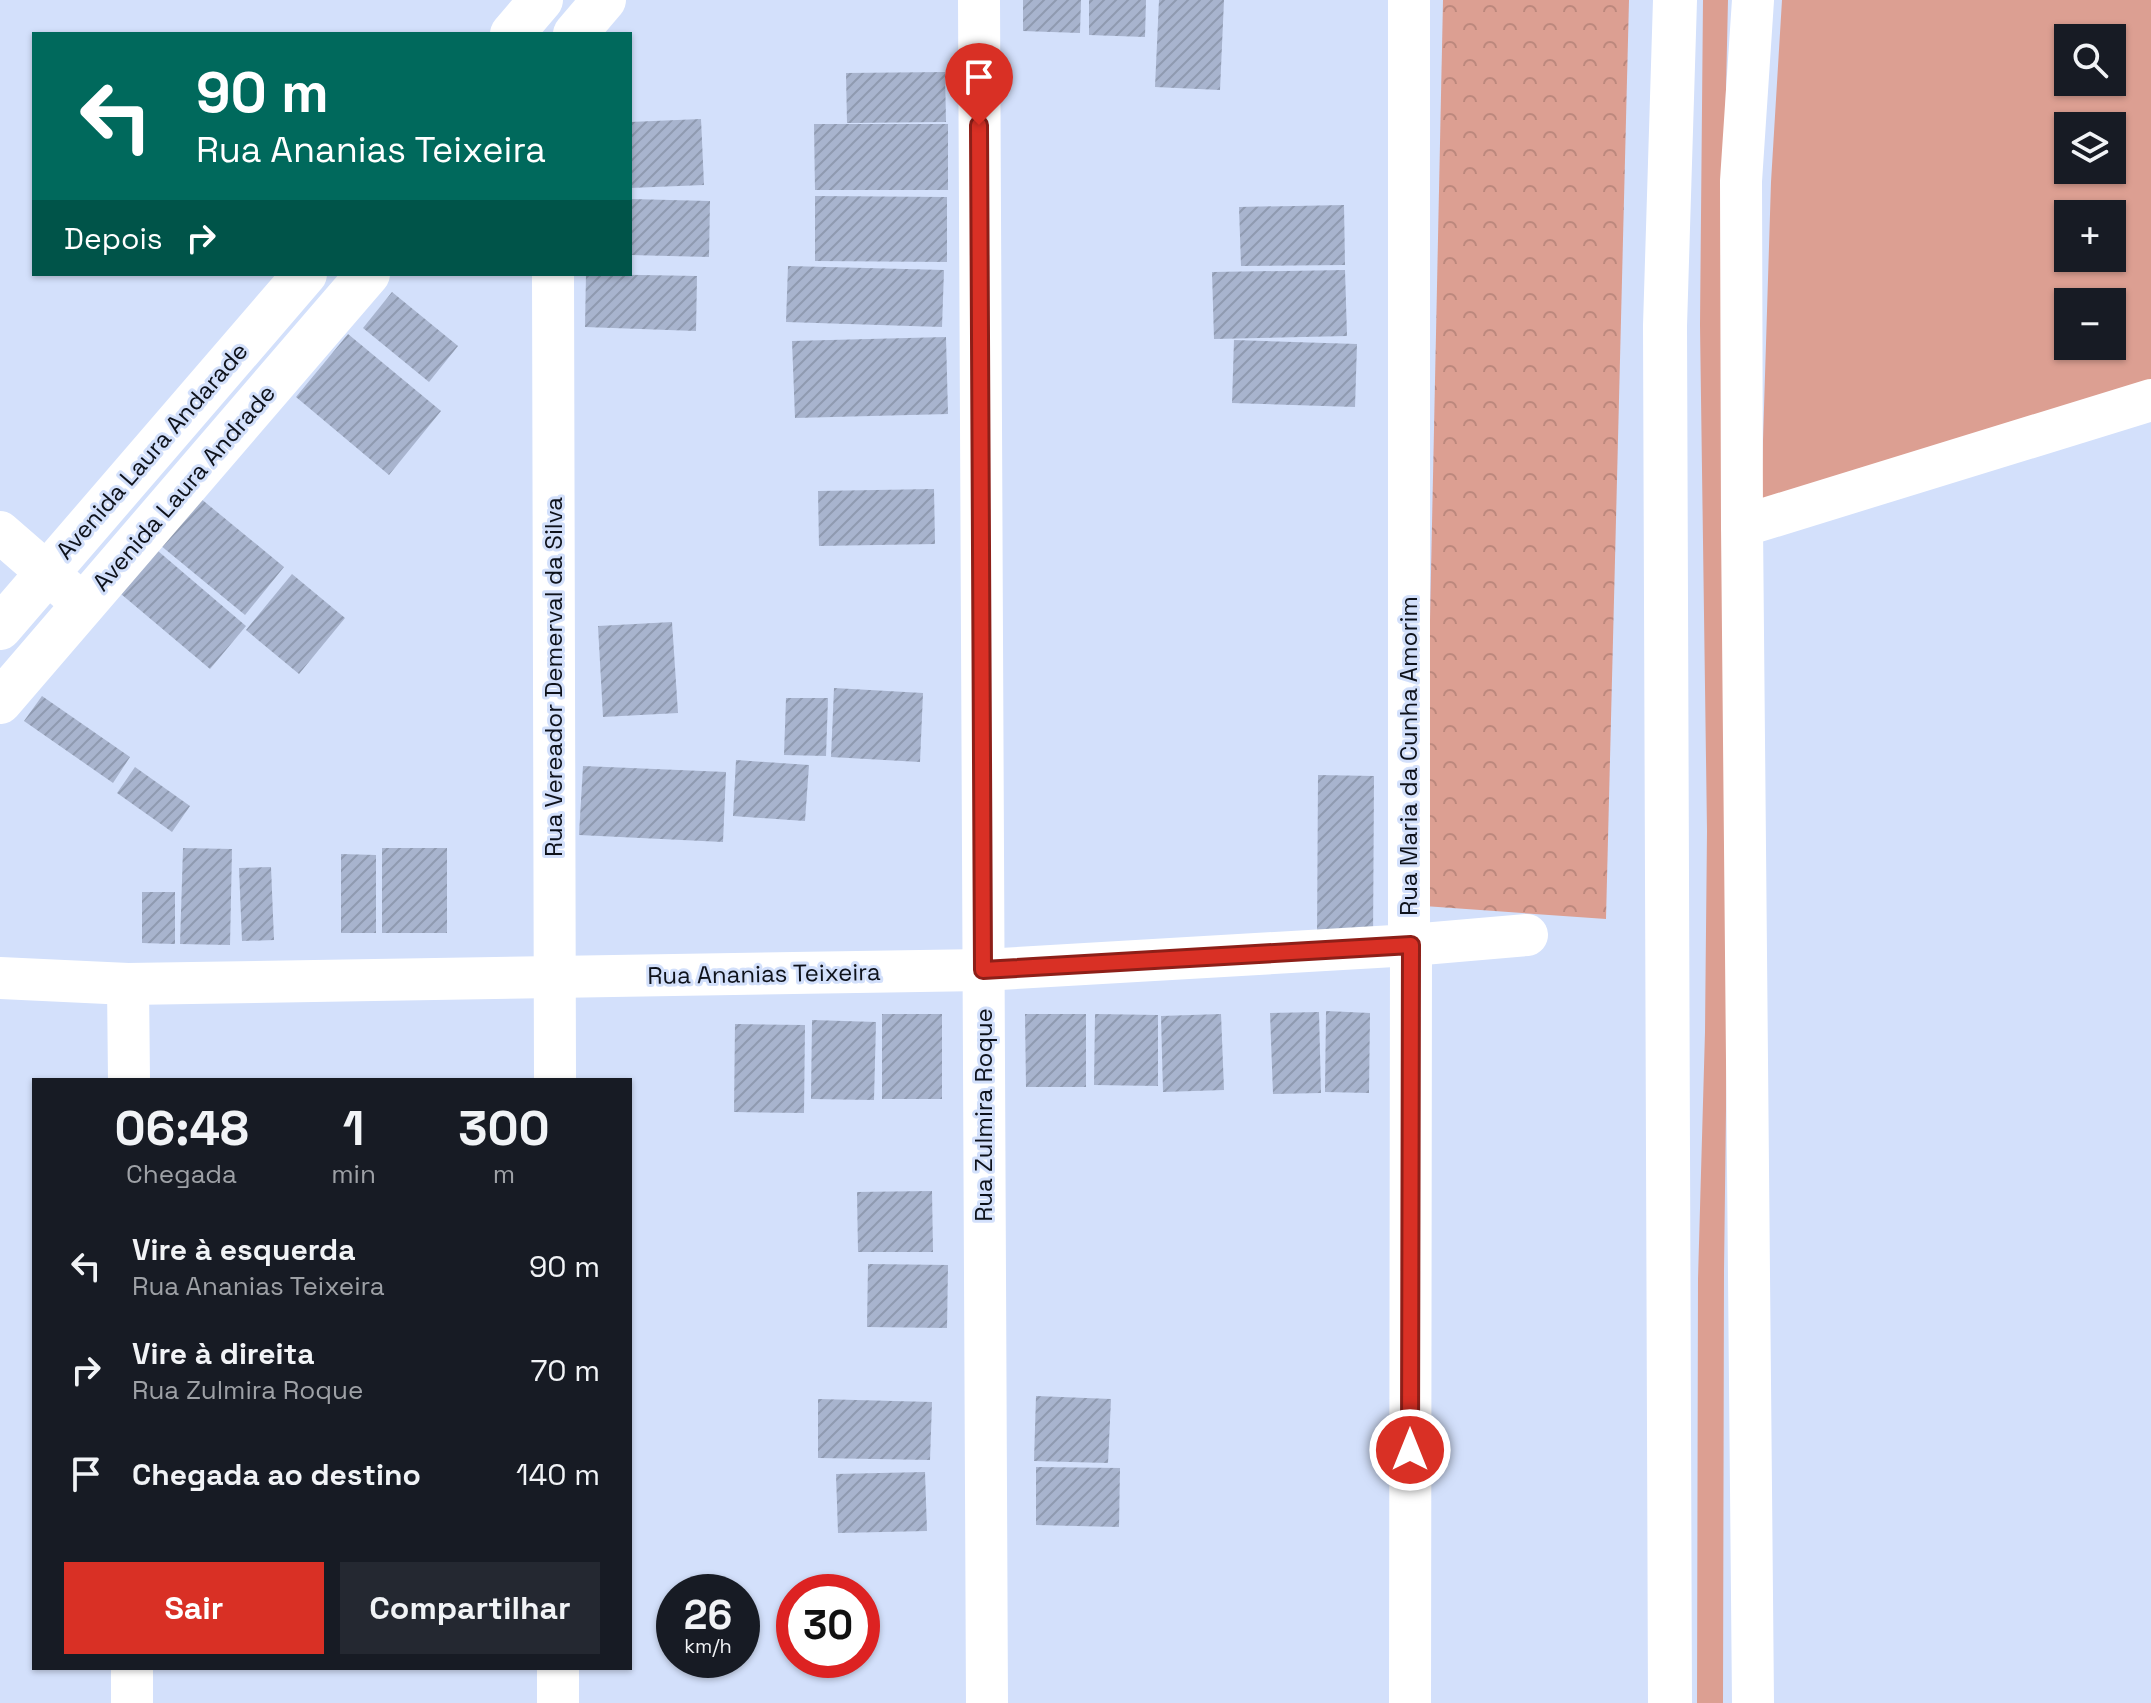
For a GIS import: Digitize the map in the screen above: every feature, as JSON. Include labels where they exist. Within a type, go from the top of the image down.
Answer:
[{"type":"main road","points":[[577,32],[604,0]]},
{"type":"main road","points":[[1670,1703],[1665,326],[1675,0]]},
{"type":"main road","name":"Avenida Laura Andarade","points":[[0,628],[303,276]]},
{"type":"main road","name":"Avenida Laura Andrade","points":[[0,702],[366,276]]},
{"type":"street","name":"Rua Zulmira Roque","points":[[979,0],[987,1703]]},
{"type":"street","name":"Rua Maria da Cunha Amorim","points":[[1409,0],[1410,1703]]},
{"type":"street","points":[[1753,0],[1741,181],[1753,1703]]},
{"type":"street","name":"Rua Vereador Demerval da Silva","points":[[553,276],[555,1078]]},
{"type":"street","points":[[1742,526],[2151,400]]},
{"type":"street","points":[[0,532],[84,605]]},
{"type":"street","name":"Rua Ananias Teixeira","points":[[0,978],[128,984],[983,970],[1411,945],[1527,935]]},
{"type":"street","points":[[128,984],[129,1078]]},
{"type":"street","points":[[132,1670],[132,1703]]},
{"type":"street","points":[[558,1670],[558,1703]]},
{"type":"green space","points":[[1443,0],[1629,0],[1606,919],[1424,906]]},
{"type":"green space","points":[[1703,0],[1728,0],[1721,312],[1727,1029],[1723,1703],[1697,1703],[1698,1279],[1707,831],[1700,325]]},
{"type":"green space","points":[[1782,0],[2151,0],[2151,383],[1761,505],[1771,182]]},
{"type":"building","points":[[1023,0],[1081,0],[1080,33],[1023,31]]},
{"type":"building","points":[[1089,0],[1146,0],[1145,37],[1089,35]]},
{"type":"building","points":[[1159,0],[1224,0],[1220,90],[1155,87]]},
{"type":"building","points":[[945,72],[946,122],[847,123],[846,73]]},
{"type":"building","points":[[701,119],[704,185],[632,188],[632,122]]},
{"type":"building","points":[[814,124],[948,124],[948,190],[815,190]]},
{"type":"building","points":[[815,196],[947,197],[947,262],[815,261]]},
{"type":"building","points":[[632,199],[710,201],[709,257],[632,255]]},
{"type":"building","points":[[1344,205],[1345,265],[1241,266],[1239,207]]},
{"type":"building","points":[[788,266],[944,270],[942,327],[786,322]]},
{"type":"building","points":[[1345,270],[1347,336],[1214,339],[1212,272]]},
{"type":"building","points":[[586,276],[697,276],[696,331],[585,327]]},
{"type":"building","points":[[392,292],[458,346],[429,382],[363,328]]},
{"type":"building","points":[[348,334],[441,411],[389,475],[296,397]]},
{"type":"building","points":[[946,337],[948,414],[795,418],[792,341]]},
{"type":"building","points":[[1234,340],[1357,344],[1355,407],[1232,403]]},
{"type":"building","points":[[934,489],[935,544],[819,546],[818,491]]},
{"type":"building","points":[[200,498],[284,567],[245,615],[160,545]]},
{"type":"building","points":[[158,551],[246,626],[210,669],[121,594]]},
{"type":"building","points":[[292,574],[345,618],[299,674],[246,630]]},
{"type":"building","points":[[672,622],[678,713],[603,717],[598,626]]},
{"type":"building","points":[[834,688],[923,693],[920,762],[831,757]]},
{"type":"building","points":[[42,696],[130,757],[113,783],[24,721]]},
{"type":"building","points":[[786,698],[828,698],[826,756],[784,755]]},
{"type":"building","points":[[736,760],[809,765],[805,821],[733,816]]},
{"type":"building","points":[[583,766],[726,772],[723,842],[579,835]]},
{"type":"building","points":[[135,767],[190,806],[172,832],[117,793]]},
{"type":"building","points":[[1318,775],[1374,776],[1373,942],[1317,941]]},
{"type":"building","points":[[183,848],[232,849],[230,945],[180,944]]},
{"type":"building","points":[[382,848],[447,848],[447,933],[382,933]]},
{"type":"building","points":[[341,854],[376,855],[376,933],[341,933]]},
{"type":"building","points":[[271,867],[274,940],[242,941],[239,868]]},
{"type":"building","points":[[142,892],[175,892],[175,944],[142,943]]},
{"type":"building","points":[[1326,1011],[1370,1013],[1369,1093],[1325,1092]]},
{"type":"building","points":[[1319,1012],[1321,1093],[1273,1094],[1270,1013]]},
{"type":"building","points":[[882,1014],[942,1014],[942,1099],[882,1099]]},
{"type":"building","points":[[1025,1014],[1086,1014],[1086,1087],[1026,1087]]},
{"type":"building","points":[[1095,1014],[1158,1015],[1158,1086],[1094,1085]]},
{"type":"building","points":[[1221,1014],[1224,1090],[1163,1092],[1161,1016]]},
{"type":"building","points":[[812,1020],[876,1022],[874,1100],[811,1099]]},
{"type":"building","points":[[735,1024],[805,1025],[804,1113],[734,1112]]},
{"type":"building","points":[[932,1191],[933,1252],[858,1252],[857,1192]]},
{"type":"building","points":[[868,1264],[948,1265],[947,1328],[867,1327]]},
{"type":"building","points":[[1036,1396],[1111,1399],[1108,1463],[1034,1461]]},
{"type":"building","points":[[818,1399],[932,1402],[930,1460],[818,1458]]},
{"type":"building","points":[[1036,1467],[1120,1468],[1119,1527],[1036,1525]]},
{"type":"building","points":[[925,1472],[927,1531],[838,1533],[836,1474]]},
{"type":"route","points":[[979,125],[983,970],[1411,945],[1410,1450]]}]
